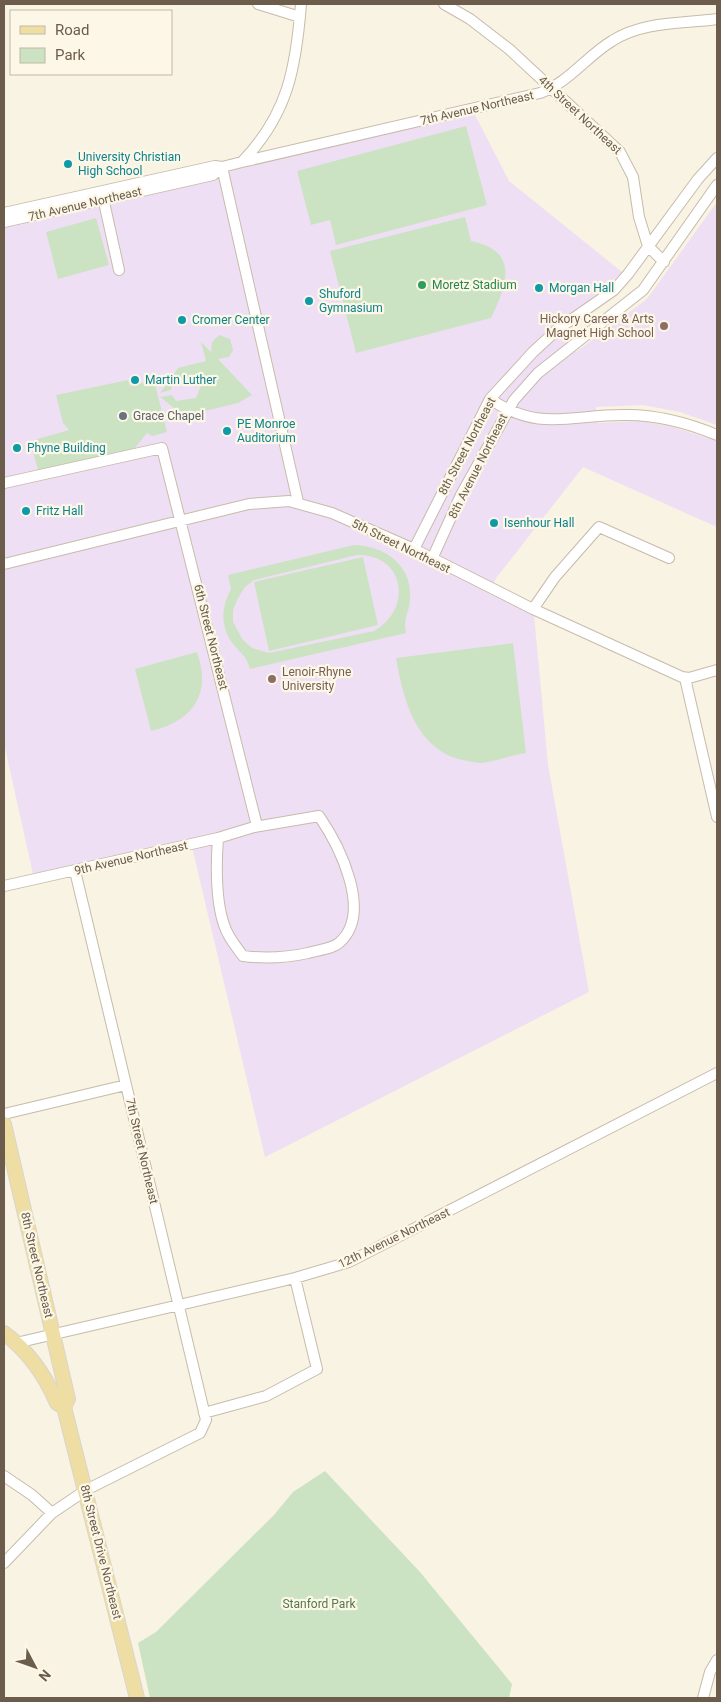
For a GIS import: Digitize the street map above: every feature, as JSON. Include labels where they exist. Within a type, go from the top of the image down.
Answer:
[{"type":"main road","name":"8th Street Northeast","points":[[4,1124],[5,1138],[68,1399],[64,1407]]},
{"type":"main road","points":[[4,1333],[16,1343],[41,1372],[57,1403],[64,1407]]},
{"type":"main road","name":"8th Street Drive Northeast","points":[[64,1407],[137,1698]]},
{"type":"street","points":[[258,4],[300,17]]},
{"type":"street","points":[[242,162],[267,132],[284,99],[295,65],[301,4]]},
{"type":"street","name":"4th Street Northeast","points":[[444,4],[502,43],[620,152],[626,160],[633,177],[639,216],[648,246],[664,262]]},
{"type":"street","name":"7th Avenue Northeast","points":[[4,222],[207,167],[222,167],[540,93],[551,88],[605,45],[626,34],[665,24],[717,19]]},
{"type":"street","name":"8th Street Northeast","points":[[414,550],[490,400],[533,352],[558,329],[614,290],[628,274],[698,178],[717,158]]},
{"type":"street","points":[[222,167],[298,502]]},
{"type":"street","name":"8th Avenue Northeast","points":[[432,559],[461,495],[506,410],[538,373],[643,290],[717,185]]},
{"type":"street","points":[[103,195],[119,270]]},
{"type":"street","name":"7th Avenue Northeast","points":[[4,212],[103,195]]},
{"type":"street","points":[[490,400],[518,416],[541,420],[616,415],[650,416],[680,421],[717,435]]},
{"type":"street","name":"6th Street Northeast","points":[[4,483],[162,448],[257,826]]},
{"type":"street","name":"5th Street Northeast","points":[[4,564],[249,504],[279,501],[298,502],[340,517],[414,550],[533,608],[685,678]]},
{"type":"street","points":[[533,608],[555,577],[599,527],[669,558]]},
{"type":"street","points":[[717,670],[685,678],[712,776],[717,817]]},
{"type":"street","points":[[218,838],[216,860],[220,907],[227,933],[243,956],[269,960],[298,955],[339,944],[350,932],[355,906],[335,840],[319,816],[257,826]]},
{"type":"street","name":"9th Avenue Northeast","points":[[4,886],[218,838],[257,826]]},
{"type":"street","name":"7th Street Northeast","points":[[74,871],[206,1420],[202,1432],[86,1490]]},
{"type":"street","name":"12th Avenue Northeast","points":[[16,1343],[52,1333],[295,1278],[354,1260],[717,1073]]},
{"type":"street","points":[[4,1114],[126,1085]]},
{"type":"street","points":[[204,1413],[266,1396],[317,1369],[295,1278]]},
{"type":"street","points":[[4,1476],[32,1495],[52,1513]]},
{"type":"street","points":[[4,1563],[52,1513],[86,1490]]},
{"type":"street","points":[[703,1698],[710,1672],[717,1660]]},
{"type":"shaded area","name":"Lenoir-Rhyne University","points":[[474,113],[509,181],[622,272],[606,287],[555,326],[576,352],[647,299],[717,202],[717,425],[680,412],[643,405],[596,407],[598,423],[640,421],[670,426],[717,441],[717,527],[583,467],[497,577],[488,593],[534,615],[548,765],[589,992],[265,1157],[190,838],[33,874],[4,743],[4,226],[216,177],[246,165]]},
{"type":"green space","points":[[466,126],[487,205],[336,245],[330,220],[311,225],[297,171]]},
{"type":"green space","name":"Moretz Stadium","points":[[465,217],[471,241],[487,246],[497,253],[503,261],[505,282],[491,318],[356,353],[330,251]]},
{"type":"green space","points":[[96,218],[109,265],[58,279],[46,232]]},
{"type":"green space","points":[[219,335],[230,339],[233,350],[229,357],[218,359],[252,395],[238,403],[184,416],[160,397],[172,395],[176,401],[196,398],[200,388],[199,379],[190,376],[173,381],[171,390],[160,393],[178,368],[206,361],[201,342],[211,352],[212,342]]},
{"type":"green space","points":[[128,380],[130,386],[154,380],[167,432],[152,436],[147,433],[135,448],[38,470],[32,448],[34,440],[69,430],[63,423],[56,395]]},
{"type":"green space","points":[[354,545],[376,549],[395,560],[402,567],[407,577],[410,588],[410,600],[405,623],[406,633],[250,669],[245,658],[229,637],[224,623],[225,603],[231,589],[228,575]],"holes":[[[357,555],[373,557],[385,563],[394,573],[398,584],[395,610],[374,631],[269,653],[252,648],[243,640],[233,622],[233,610],[238,598],[245,587],[254,580]]]},
{"type":"green space","points":[[363,557],[378,625],[269,651],[254,582]]},
{"type":"green space","points":[[513,643],[526,753],[480,763],[463,760],[447,754],[434,746],[414,721],[403,690],[396,658]]},
{"type":"green space","points":[[197,652],[202,681],[200,693],[195,704],[188,713],[178,720],[151,731],[135,669]]},
{"type":"green space","name":"Stanford Park","points":[[325,1471],[420,1572],[512,1684],[509,1698],[150,1698],[138,1643],[156,1632],[274,1515],[293,1492]]},
{"type":"place","name":"University Christian High School","points":[[68,164]]},
{"type":"place","name":"Moretz Stadium","points":[[422,285]]},
{"type":"place","name":"Morgan Hall","points":[[539,288]]},
{"type":"place","name":"Shuford Gymnasium","points":[[309,301]]},
{"type":"place","name":"Cromer Center","points":[[182,320]]},
{"type":"place","name":"Hickory Career & Arts Magnet High School","points":[[664,326]]},
{"type":"place","name":"Martin Luther","points":[[135,380]]},
{"type":"place","name":"Grace Chapel","points":[[123,416]]},
{"type":"place","name":"PE Monroe Auditorium","points":[[227,431]]},
{"type":"place","name":"Phyne Building","points":[[17,448]]},
{"type":"place","name":"Fritz Hall","points":[[26,511]]},
{"type":"place","name":"Isenhour Hall","points":[[494,523]]},
{"type":"place","name":"Lenoir-Rhyne University","points":[[272,679]]}]
